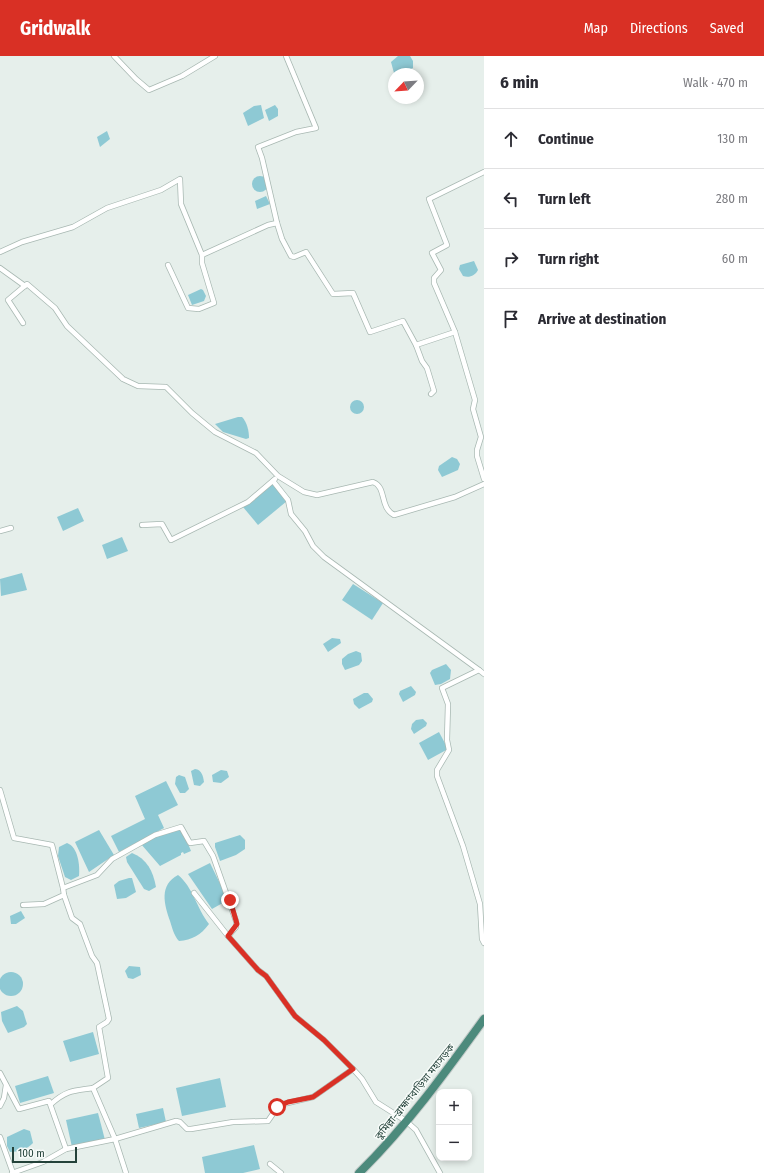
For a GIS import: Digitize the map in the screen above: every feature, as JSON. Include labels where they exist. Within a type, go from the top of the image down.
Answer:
[{"type":"highway","name":"কুমিল্লা–ব্রাহ্মণবাড়িয়া মহাসড়ক","points":[[358,1173],[378,1154],[406,1121],[441,1078],[484,1019]]},
{"type":"street","points":[[114,56],[149,90],[182,76],[215,56]]},
{"type":"street","points":[[286,56],[316,128],[296,132],[258,147],[282,239],[291,256],[294,257],[306,252],[334,294],[353,293],[370,332],[403,321],[416,345],[419,356],[429,372],[434,391],[431,394]]},
{"type":"street","points":[[484,172],[429,199],[447,245],[432,253],[441,270],[434,278],[434,283],[455,332],[475,400],[473,409],[481,438],[477,450],[484,479]]},
{"type":"street","points":[[0,252],[22,242],[73,227],[106,208],[161,190],[180,179],[181,204],[202,254],[202,263],[214,302],[199,309],[188,308],[168,264]]},
{"type":"street","points":[[202,254],[268,225],[277,223]]},
{"type":"street","points":[[0,268],[25,286]]},
{"type":"street","points":[[23,323],[8,300],[27,284],[55,308],[67,326],[123,379],[138,386],[166,387],[192,413],[209,427],[256,453],[278,476],[304,492],[317,495],[373,482],[378,484],[380,488],[386,509],[394,515],[447,499],[484,484]]},
{"type":"street","points":[[416,345],[455,332]]},
{"type":"street","points":[[142,525],[162,524],[171,540],[248,502],[278,476]]},
{"type":"street","points":[[273,481],[288,500],[291,514],[305,531],[313,546],[324,557],[484,674]]},
{"type":"street","points":[[0,531],[11,528]]},
{"type":"street","points":[[479,670],[442,688],[448,704],[447,740],[449,750],[437,770],[437,776],[463,846],[480,904],[482,939],[484,943]]},
{"type":"street","points":[[0,790],[14,838],[52,845],[64,895],[72,918],[80,924],[92,956],[97,963],[109,1019],[99,1027],[109,1074],[108,1078],[93,1088],[76,1089],[60,1096],[51,1104]]},
{"type":"street","points":[[63,888],[97,875],[112,859],[155,835],[182,827],[190,844],[204,841],[213,856],[236,921],[236,927],[228,936]]},
{"type":"street","points":[[194,893],[228,936],[258,970],[266,976],[295,1016],[324,1040],[353,1069],[362,1079],[376,1102],[406,1121],[420,1135],[440,1173]]},
{"type":"street","points":[[23,905],[44,904],[64,895]]},
{"type":"street","points":[[0,1137],[13,1173],[43,1162],[66,1149],[115,1139],[176,1121],[191,1129],[233,1122],[268,1121],[278,1105],[308,1099],[353,1069]]},
{"type":"street","points":[[0,1072],[19,1109],[21,1110],[47,1101],[51,1104],[66,1149]]},
{"type":"street","points":[[0,1106],[4,1098],[6,1085]]},
{"type":"street","points":[[93,1088],[115,1139],[126,1173]]},
{"type":"street","points":[[270,1164],[281,1173]]},
{"type":"water","points":[[398,56],[410,56],[413,61],[413,68],[393,68],[391,62]]},
{"type":"water","points":[[261,105],[264,118],[248,126],[243,113],[254,106]]},
{"type":"water","points":[[275,105],[278,109],[278,116],[269,121],[265,110]]},
{"type":"water","points":[[107,131],[110,139],[100,147],[97,137]]},
{"type":"water","points":[[260,176],[266,178],[268,184],[266,190],[260,192],[254,190],[252,184],[254,178]]},
{"type":"water","points":[[266,196],[270,204],[257,209],[255,201]]},
{"type":"water","points":[[474,261],[478,270],[477,272],[472,276],[463,276],[459,269],[460,265]]},
{"type":"water","points":[[201,289],[206,296],[204,301],[192,305],[188,295]]},
{"type":"water","points":[[354,400],[360,400],[364,404],[364,410],[360,414],[354,414],[350,410],[350,404]]},
{"type":"water","points":[[242,417],[245,421],[249,438],[246,439],[223,432],[215,424]]},
{"type":"water","points":[[452,457],[457,459],[460,464],[458,470],[442,477],[438,470],[439,466]]},
{"type":"water","points":[[272,483],[287,501],[258,525],[243,507]]},
{"type":"water","points":[[78,508],[84,521],[63,531],[57,517]]},
{"type":"water","points":[[122,537],[128,551],[107,559],[102,545]]},
{"type":"water","points":[[22,573],[27,590],[1,596],[0,579]]},
{"type":"water","points":[[353,584],[383,603],[372,620],[342,600]]},
{"type":"water","points":[[332,638],[340,639],[341,643],[328,652],[323,644]]},
{"type":"water","points":[[356,651],[361,653],[362,661],[359,665],[345,670],[342,664],[342,659],[348,654]]},
{"type":"water","points":[[446,664],[451,670],[450,679],[441,684],[435,685],[430,673],[432,670]]},
{"type":"water","points":[[411,686],[416,692],[415,695],[403,702],[399,694],[400,691]]},
{"type":"water","points":[[364,693],[368,693],[373,699],[372,702],[359,709],[354,704],[353,699]]},
{"type":"water","points":[[423,719],[427,723],[426,726],[414,734],[411,729],[412,724],[416,720]]},
{"type":"water","points":[[439,732],[448,749],[428,760],[419,743]]},
{"type":"water","points":[[195,769],[201,772],[203,776],[204,782],[200,786],[194,785],[191,771]]},
{"type":"water","points":[[221,770],[227,771],[229,777],[221,783],[213,782],[212,775]]},
{"type":"water","points":[[179,775],[185,777],[189,789],[185,793],[180,793],[175,784],[176,777]]},
{"type":"water","points":[[166,781],[178,805],[158,815],[164,828],[119,852],[111,836],[145,819],[135,796]]},
{"type":"water","points":[[182,829],[191,851],[184,854],[183,852],[181,855],[160,866],[141,844],[155,836]]},
{"type":"water","points":[[99,830],[114,855],[89,872],[75,842]]},
{"type":"water","points":[[240,835],[245,840],[245,849],[236,855],[220,861],[215,843]]},
{"type":"water","points":[[67,843],[74,848],[78,857],[79,876],[71,880],[65,877],[58,856],[59,847]]},
{"type":"water","points":[[132,853],[142,859],[151,871],[156,887],[149,891],[144,889],[127,862],[126,857]]},
{"type":"water","points":[[210,863],[228,900],[212,909],[188,874]]},
{"type":"water","points":[[178,875],[191,892],[209,924],[196,936],[179,941],[174,934],[165,902],[168,884]]},
{"type":"water","points":[[132,878],[136,892],[126,898],[117,899],[114,885],[119,881]]},
{"type":"water","points":[[21,911],[25,918],[16,924],[11,924],[10,916]]},
{"type":"water","points":[[129,966],[140,967],[141,975],[133,979],[128,978],[125,971]]},
{"type":"water","points":[[11,972],[19,976],[23,984],[19,992],[11,996],[3,992],[-1,984],[3,976]]},
{"type":"water","points":[[17,1006],[23,1011],[27,1024],[24,1027],[8,1033],[2,1021],[1,1012]]},
{"type":"water","points":[[93,1032],[99,1054],[70,1062],[63,1041]]},
{"type":"water","points":[[48,1076],[54,1093],[20,1103],[15,1086]]},
{"type":"water","points":[[220,1078],[226,1107],[182,1116],[176,1088]]},
{"type":"water","points":[[163,1108],[166,1122],[139,1128],[136,1114]]},
{"type":"water","points":[[98,1113],[105,1140],[72,1147],[66,1120]]},
{"type":"water","points":[[24,1129],[30,1131],[33,1143],[22,1150],[10,1152],[7,1146],[7,1137]]},
{"type":"water","points":[[254,1145],[260,1169],[243,1173],[205,1173],[202,1157]]},
{"type":"route","points":[[230,900],[237,924],[228,936],[258,970],[266,976],[295,1016],[324,1040],[353,1069],[313,1097],[288,1102],[278,1105],[277,1107]]}]
